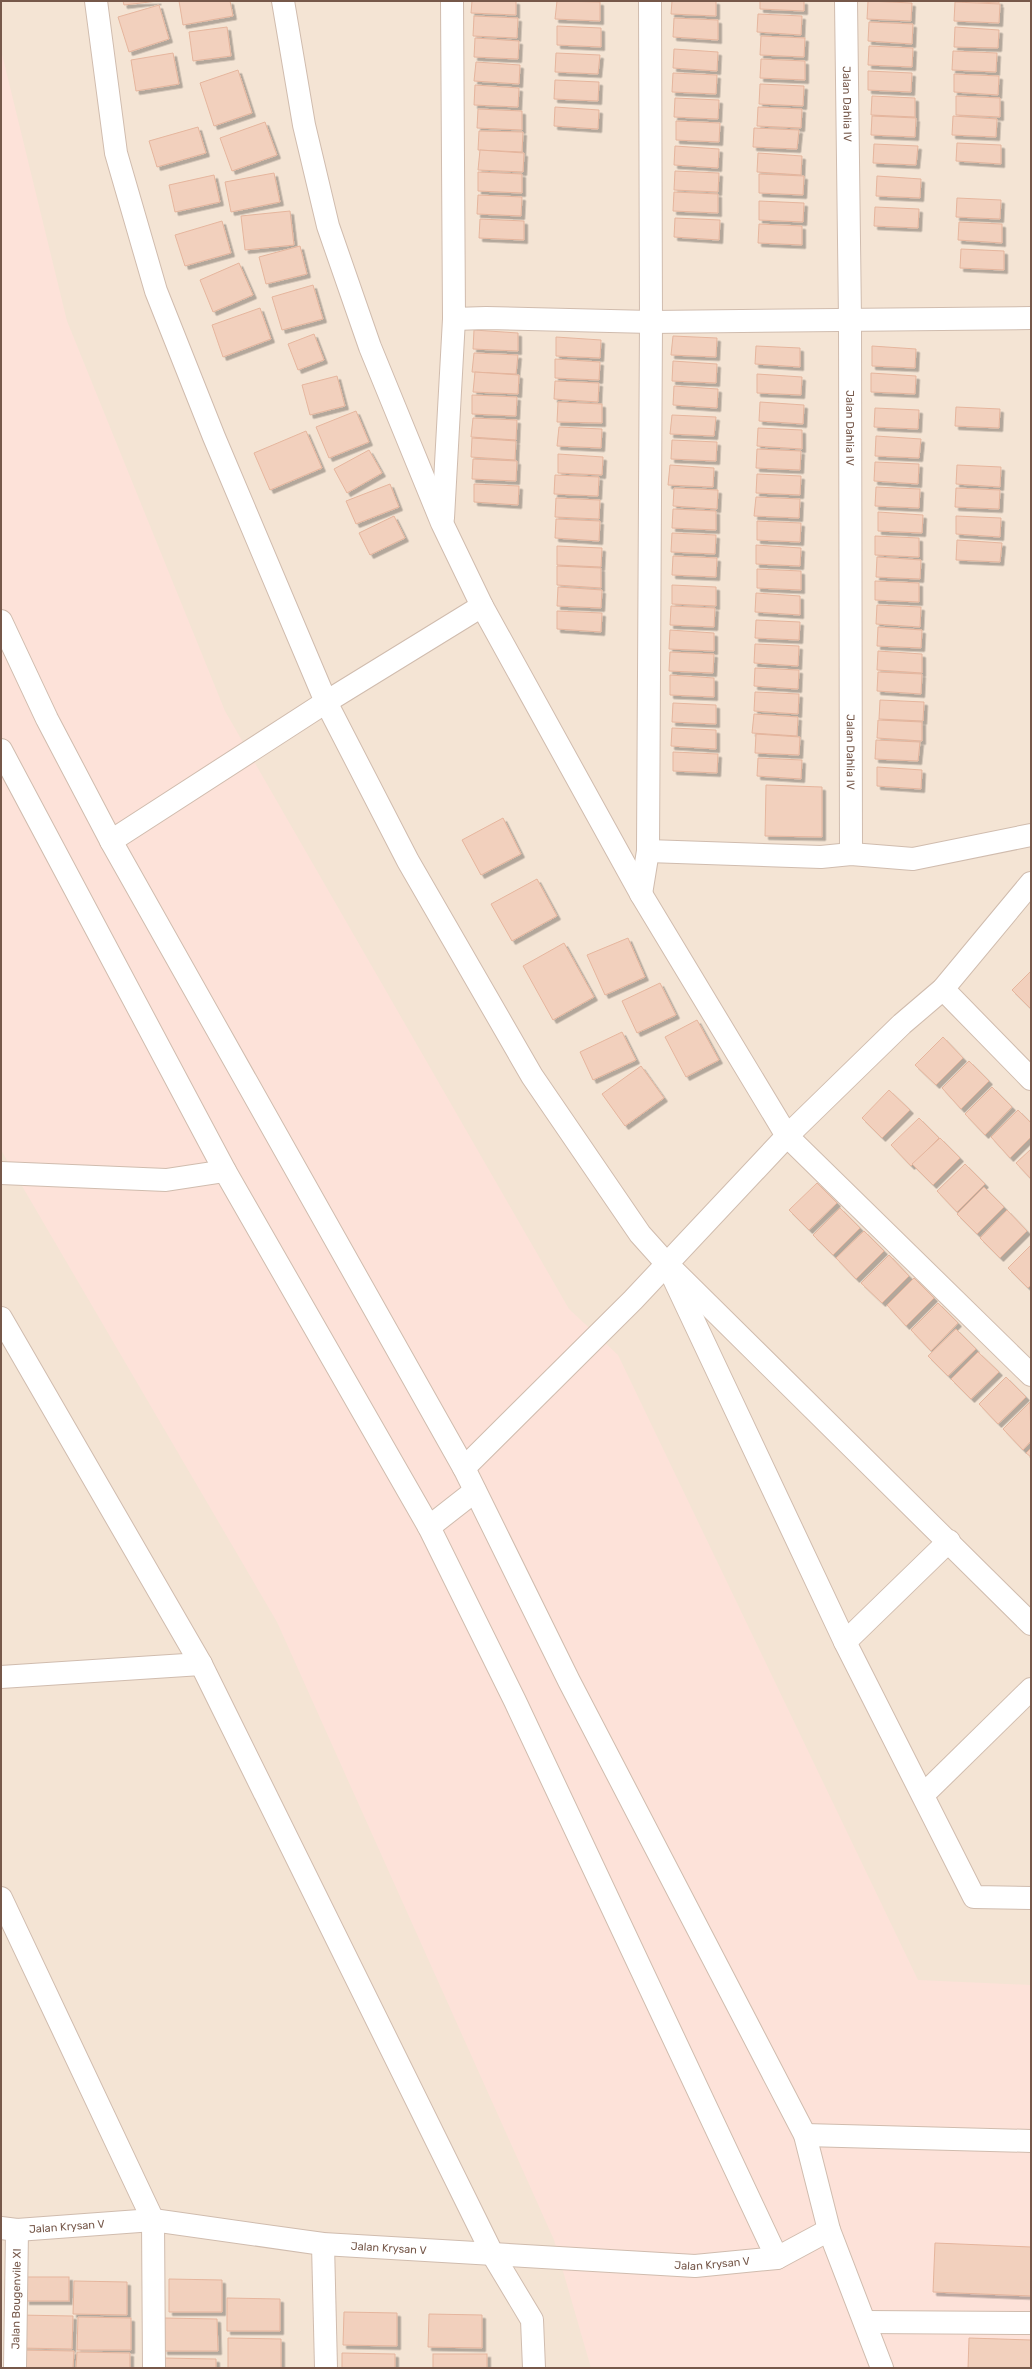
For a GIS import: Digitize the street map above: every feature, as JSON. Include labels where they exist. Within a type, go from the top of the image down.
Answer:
[{"type":"street","points":[[96,1],[116,154],[156,291],[214,437],[326,702],[408,861],[532,1076],[640,1234],[666,1263],[949,1541],[1031,1624]]},
{"type":"street","points":[[283,1],[304,126],[328,226],[370,347],[442,523],[482,606],[641,894],[787,1136],[1031,1374]]},
{"type":"street","points":[[442,523],[454,319],[452,1]]},
{"type":"street","points":[[641,894],[648,851],[652,322],[650,1]]},
{"type":"street","name":"Jalan Dahlia IV","points":[[846,1],[850,320],[851,854]]},
{"type":"street","points":[[454,319],[486,318],[652,322],[1031,318]]},
{"type":"street","points":[[112,842],[326,702],[482,606]]},
{"type":"street","points":[[1,621],[48,719],[112,842],[464,1468],[568,1681],[805,2135],[829,2230],[882,2368]]},
{"type":"street","points":[[1,750],[226,1171],[428,1527],[515,1701],[778,2258],[829,2230]]},
{"type":"street","points":[[648,851],[821,857],[851,854],[913,859],[1031,835]]},
{"type":"street","points":[[464,1468],[633,1300],[666,1263],[787,1136],[902,1024],[942,989],[1031,883]]},
{"type":"street","points":[[942,989],[1031,1079]]},
{"type":"street","points":[[1,1172],[166,1180],[226,1171]]},
{"type":"street","points":[[666,1263],[845,1642],[974,1897],[1031,1898]]},
{"type":"street","points":[[1,1318],[201,1664],[493,2255],[532,2320],[547,2368]]},
{"type":"street","points":[[428,1527],[475,1491]]},
{"type":"street","points":[[845,1642],[949,1541]]},
{"type":"street","points":[[1,1677],[201,1664]]},
{"type":"street","points":[[923,1795],[1031,1689]]},
{"type":"street","points":[[1,1898],[153,2220],[154,2368]]},
{"type":"street","points":[[805,2135],[1031,2142]]},
{"type":"street","name":"Jalan Krysan V","points":[[9,2229],[153,2220],[323,2244],[493,2255],[695,2266],[778,2258]]},
{"type":"street","name":"Jalan Bougenvile XI","points":[[9,2229],[15,2368]]},
{"type":"street","points":[[323,2244],[326,2368]]},
{"type":"street","points":[[532,2320],[534,2368]]},
{"type":"street","points":[[865,2322],[1031,2323]]},
{"type":"shaded area","points":[[1,1],[1031,1],[1031,2368],[1,2368]]},
{"type":"shaded area","points":[[1,50],[67,321],[225,711],[569,1309],[618,1355],[918,1980],[1031,1985],[1031,2368],[591,2368],[554,2240],[277,1622],[1,1150]]},
{"type":"building","points":[[123,1],[158,1],[124,5]]},
{"type":"building","points":[[179,1],[230,1],[233,16],[183,25]]},
{"type":"building","points":[[472,1],[516,1],[516,15],[471,13]]},
{"type":"building","points":[[557,1],[600,2],[600,21],[555,19]]},
{"type":"building","points":[[672,1],[716,1],[716,16],[671,14]]},
{"type":"building","points":[[760,1],[804,1],[804,11],[760,9]]},
{"type":"building","points":[[868,1],[912,3],[911,21],[867,19]]},
{"type":"building","points":[[955,1],[999,1],[999,3]]},
{"type":"building","points":[[955,2],[1000,4],[999,23],[954,21]]},
{"type":"building","points":[[159,5],[169,39],[129,52],[118,17]]},
{"type":"building","points":[[758,14],[802,16],[801,35],[757,32]]},
{"type":"building","points":[[474,16],[518,18],[517,38],[473,36]]},
{"type":"building","points":[[674,18],[718,20],[718,40],[673,37]]},
{"type":"building","points":[[869,22],[913,24],[912,44],[868,41]]},
{"type":"building","points":[[557,26],[601,28],[601,47],[557,45]]},
{"type":"building","points":[[227,27],[231,56],[193,61],[189,32]]},
{"type":"building","points":[[955,27],[999,30],[998,48],[954,47]]},
{"type":"building","points":[[761,36],[805,38],[804,57],[760,55]]},
{"type":"building","points":[[475,38],[519,41],[518,59],[474,57]]},
{"type":"building","points":[[869,46],[913,48],[912,67],[868,65]]},
{"type":"building","points":[[674,49],[718,52],[717,71],[673,68]]},
{"type":"building","points":[[953,51],[997,53],[996,72],[952,70]]},
{"type":"building","points":[[173,53],[179,84],[136,91],[131,60]]},
{"type":"building","points":[[556,53],[600,55],[598,74],[555,72]]},
{"type":"building","points":[[761,59],[805,61],[805,80],[760,78]]},
{"type":"building","points":[[476,62],[520,65],[519,84],[474,81]]},
{"type":"building","points":[[238,70],[252,113],[214,126],[200,83]]},
{"type":"building","points":[[868,71],[912,73],[911,92],[868,90]]},
{"type":"building","points":[[673,73],[717,75],[716,94],[672,92]]},
{"type":"building","points":[[954,74],[999,76],[998,95],[954,92]]},
{"type":"building","points":[[555,80],[599,82],[598,101],[554,99]]},
{"type":"building","points":[[760,84],[804,86],[803,106],[759,104]]},
{"type":"building","points":[[475,85],[519,88],[518,107],[474,105]]},
{"type":"building","points":[[872,96],[915,98],[915,117],[871,115]]},
{"type":"building","points":[[956,96],[1000,98],[1000,117],[956,115]]},
{"type":"building","points":[[675,98],[719,100],[718,119],[674,117]]},
{"type":"building","points":[[555,107],[599,110],[598,129],[554,126]]},
{"type":"building","points":[[758,107],[802,109],[801,128],[757,126]]},
{"type":"building","points":[[478,109],[522,111],[522,130],[477,128]]},
{"type":"building","points":[[872,116],[916,118],[915,137],[871,135]]},
{"type":"building","points":[[953,116],[997,119],[996,137],[952,135]]},
{"type":"building","points":[[676,121],[720,123],[719,142],[676,140]]},
{"type":"building","points":[[265,122],[277,155],[232,171],[220,138]]},
{"type":"building","points":[[198,127],[206,153],[157,167],[149,141]]},
{"type":"building","points":[[754,128],[799,130],[797,149],[753,147]]},
{"type":"building","points":[[479,131],[523,132],[522,152],[478,150]]},
{"type":"building","points":[[957,143],[1001,145],[1001,164],[956,161]]},
{"type":"building","points":[[874,144],[918,146],[916,165],[873,163]]},
{"type":"building","points":[[675,146],[719,149],[718,168],[674,165]]},
{"type":"building","points":[[480,150],[524,153],[523,172],[478,170]]},
{"type":"building","points":[[758,153],[802,156],[801,175],[757,172]]},
{"type":"building","points":[[675,171],[719,173],[718,192],[674,190]]},
{"type":"building","points":[[478,172],[522,174],[522,193],[478,191]]},
{"type":"building","points":[[274,173],[280,202],[231,212],[225,182]]},
{"type":"building","points":[[759,174],[804,176],[803,195],[759,193]]},
{"type":"building","points":[[214,175],[220,202],[175,212],[169,185]]},
{"type":"building","points":[[877,176],[921,179],[920,198],[876,196]]},
{"type":"building","points":[[674,192],[718,194],[718,213],[673,211]]},
{"type":"building","points":[[478,195],[522,197],[521,216],[477,214]]},
{"type":"building","points":[[957,198],[1001,200],[1000,219],[956,217]]},
{"type":"building","points":[[759,201],[804,203],[803,222],[759,220]]},
{"type":"building","points":[[875,207],[919,209],[918,228],[874,226]]},
{"type":"building","points":[[290,211],[294,245],[245,250],[241,216]]},
{"type":"building","points":[[675,218],[720,220],[719,240],[674,237]]},
{"type":"building","points":[[480,219],[524,221],[524,240],[479,238]]},
{"type":"building","points":[[222,221],[231,253],[185,266],[175,235]]},
{"type":"building","points":[[959,222],[1002,224],[1002,243],[958,240]]},
{"type":"building","points":[[759,224],[802,226],[802,245],[758,243]]},
{"type":"building","points":[[300,246],[307,274],[266,284],[259,257]]},
{"type":"building","points":[[961,249],[1004,251],[1004,270],[960,268]]},
{"type":"building","points":[[239,263],[253,295],[213,312],[200,280]]},
{"type":"building","points":[[313,285],[323,319],[282,330],[272,297]]},
{"type":"building","points":[[260,308],[271,339],[223,357],[212,325]]},
{"type":"building","points":[[474,330],[518,333],[518,351],[473,349]]},
{"type":"building","points":[[314,334],[324,360],[298,370],[288,344]]},
{"type":"building","points":[[673,336],[717,338],[716,357],[671,355]]},
{"type":"building","points":[[556,337],[601,340],[600,358],[556,356]]},
{"type":"building","points":[[756,346],[800,348],[800,367],[755,364]]},
{"type":"building","points":[[872,346],[916,349],[915,368],[872,366]]},
{"type":"building","points":[[474,353],[518,355],[516,374],[472,372]]},
{"type":"building","points":[[555,359],[600,362],[599,380],[555,378]]},
{"type":"building","points":[[673,361],[717,364],[716,383],[672,381]]},
{"type":"building","points":[[475,372],[519,375],[518,394],[473,392]]},
{"type":"building","points":[[871,373],[916,376],[915,394],[871,392]]},
{"type":"building","points":[[757,374],[802,377],[801,395],[757,393]]},
{"type":"building","points":[[337,376],[345,406],[310,415],[302,385]]},
{"type":"building","points":[[555,381],[599,383],[598,402],[554,399]]},
{"type":"building","points":[[674,386],[718,389],[717,408],[673,405]]},
{"type":"building","points":[[472,395],[517,397],[516,416],[472,414]]},
{"type":"building","points":[[558,402],[602,404],[602,423],[557,422]]},
{"type":"building","points":[[760,402],[804,405],[803,424],[759,421]]},
{"type":"building","points":[[956,407],[1000,409],[999,428],[955,426]]},
{"type":"building","points":[[875,408],[919,410],[918,429],[874,427]]},
{"type":"building","points":[[356,411],[369,442],[329,458],[316,427]]},
{"type":"building","points":[[672,415],[716,417],[714,436],[670,434]]},
{"type":"building","points":[[473,418],[517,420],[516,440],[471,437]]},
{"type":"building","points":[[559,427],[602,429],[601,448],[557,446]]},
{"type":"building","points":[[758,428],[802,430],[802,449],[757,446]]},
{"type":"building","points":[[306,431],[322,468],[270,490],[254,453]]},
{"type":"building","points":[[876,436],[921,439],[919,458],[875,456]]},
{"type":"building","points":[[472,438],[516,441],[515,460],[471,457]]},
{"type":"building","points":[[672,440],[717,442],[716,461],[671,459]]},
{"type":"building","points":[[757,449],[801,451],[800,470],[756,468]]},
{"type":"building","points":[[369,450],[382,473],[347,493],[334,469]]},
{"type":"building","points":[[558,454],[603,457],[602,475],[558,473]]},
{"type":"building","points":[[473,459],[517,461],[516,481],[472,479]]},
{"type":"building","points":[[875,462],[919,464],[918,484],[874,481]]},
{"type":"building","points":[[670,465],[714,468],[713,487],[668,485]]},
{"type":"building","points":[[957,465],[1001,467],[1000,487],[956,484]]},
{"type":"building","points":[[757,474],[801,476],[800,495],[756,493]]},
{"type":"building","points":[[555,475],[599,477],[598,496],[554,494]]},
{"type":"building","points":[[390,484],[399,507],[356,524],[346,501]]},
{"type":"building","points":[[474,484],[519,486],[518,505],[474,502]]},
{"type":"building","points":[[876,487],[920,489],[919,508],[875,506]]},
{"type":"building","points":[[674,488],[718,490],[717,509],[673,506]]},
{"type":"building","points":[[956,488],[1000,490],[999,509],[955,507]]},
{"type":"building","points":[[756,497],[800,499],[799,518],[754,516]]},
{"type":"building","points":[[556,498],[600,500],[599,519],[555,517]]},
{"type":"building","points":[[673,509],[716,511],[716,530],[672,528]]},
{"type":"building","points":[[878,512],[923,515],[922,533],[878,531]]},
{"type":"building","points":[[394,516],[405,538],[370,555],[359,533]]},
{"type":"building","points":[[956,516],[1001,518],[1000,537],[956,534]]},
{"type":"building","points":[[556,519],[600,521],[599,541],[555,538]]},
{"type":"building","points":[[757,521],[801,523],[800,542],[757,540]]},
{"type":"building","points":[[672,533],[716,535],[715,554],[671,552]]},
{"type":"building","points":[[875,536],[919,538],[919,557],[875,555]]},
{"type":"building","points":[[957,540],[1002,543],[1000,562],[956,560]]},
{"type":"building","points":[[756,545],[801,548],[800,566],[756,564]]},
{"type":"building","points":[[557,546],[602,548],[601,567],[557,565]]},
{"type":"building","points":[[673,556],[717,558],[716,577],[672,575]]},
{"type":"building","points":[[877,557],[921,560],[920,579],[876,577]]},
{"type":"building","points":[[557,566],[601,568],[601,588],[557,585]]},
{"type":"building","points":[[757,569],[801,571],[801,590],[757,588]]},
{"type":"building","points":[[875,581],[919,583],[919,602],[875,600]]},
{"type":"building","points":[[672,585],[716,587],[716,606],[672,604]]},
{"type":"building","points":[[558,587],[602,590],[601,608],[557,606]]},
{"type":"building","points":[[756,593],[800,596],[800,615],[755,612]]},
{"type":"building","points":[[877,605],[921,607],[920,627],[876,624]]},
{"type":"building","points":[[671,606],[715,608],[714,627],[670,625]]},
{"type":"building","points":[[557,611],[602,613],[601,632],[557,629]]},
{"type":"building","points":[[756,620],[800,622],[799,640],[755,638]]},
{"type":"building","points":[[878,627],[922,630],[921,648],[877,646]]},
{"type":"building","points":[[670,630],[714,633],[714,651],[669,649]]},
{"type":"building","points":[[755,644],[799,646],[798,666],[754,663]]},
{"type":"building","points":[[878,651],[922,654],[922,673],[877,670]]},
{"type":"building","points":[[670,652],[714,654],[713,673],[669,671]]},
{"type":"building","points":[[755,668],[799,670],[798,689],[754,686]]},
{"type":"building","points":[[878,672],[922,674],[921,694],[877,691]]},
{"type":"building","points":[[670,675],[714,678],[714,697],[670,695]]},
{"type":"building","points":[[755,692],[799,694],[798,714],[754,711]]},
{"type":"building","points":[[880,700],[924,702],[923,721],[879,719]]},
{"type":"building","points":[[673,703],[716,705],[716,724],[672,722]]},
{"type":"building","points":[[754,714],[798,717],[797,736],[752,733]]},
{"type":"building","points":[[878,720],[922,722],[922,741],[877,738]]},
{"type":"building","points":[[672,728],[716,730],[716,749],[671,746]]},
{"type":"building","points":[[756,734],[800,737],[799,755],[755,753]]},
{"type":"building","points":[[876,740],[920,742],[918,761],[875,759]]},
{"type":"building","points":[[673,752],[718,754],[717,773],[673,771]]},
{"type":"building","points":[[758,758],[802,760],[801,779],[757,776]]},
{"type":"building","points":[[877,767],[922,770],[921,789],[877,786]]},
{"type":"building","points":[[766,785],[822,787],[822,837],[765,836]]},
{"type":"building","points":[[503,818],[521,854],[481,875],[462,840]]},
{"type":"building","points":[[537,879],[557,916],[512,941],[491,904]]},
{"type":"building","points":[[628,938],[645,977],[605,995],[587,955]]},
{"type":"building","points":[[564,943],[594,997],[553,1020],[523,966]]},
{"type":"building","points":[[1031,971],[1031,1009],[1012,990]]},
{"type":"building","points":[[660,983],[676,1015],[637,1033],[622,1001]]},
{"type":"building","points":[[697,1020],[719,1060],[686,1077],[665,1037]]},
{"type":"building","points":[[622,1032],[636,1060],[593,1080],[580,1052]]},
{"type":"building","points":[[943,1037],[963,1058],[936,1085],[915,1065]]},
{"type":"building","points":[[969,1061],[989,1081],[961,1109],[942,1088]]},
{"type":"building","points":[[641,1066],[664,1098],[625,1126],[602,1094]]},
{"type":"building","points":[[992,1087],[1012,1107],[985,1135],[965,1114]]},
{"type":"building","points":[[889,1090],[910,1110],[882,1138],[862,1118]]},
{"type":"building","points":[[1018,1110],[1031,1123],[1031,1137],[1010,1158],[991,1137]]},
{"type":"building","points":[[919,1118],[939,1138],[911,1166],[891,1145]]},
{"type":"building","points":[[940,1138],[960,1158],[933,1185],[912,1164]]},
{"type":"building","points":[[1031,1149],[1031,1179],[1016,1163]]},
{"type":"building","points":[[965,1164],[985,1184],[957,1212],[937,1191]]},
{"type":"building","points":[[817,1183],[837,1203],[809,1230],[789,1210]]},
{"type":"building","points":[[984,1187],[1004,1207],[977,1234],[957,1214]]},
{"type":"building","points":[[840,1208],[860,1228],[833,1255],[813,1235]]},
{"type":"building","points":[[1007,1210],[1027,1231],[1000,1258],[980,1238]]},
{"type":"building","points":[[864,1231],[884,1251],[856,1279],[836,1258]]},
{"type":"building","points":[[1031,1245],[1031,1285],[1028,1288],[1008,1268]]},
{"type":"building","points":[[889,1255],[909,1276],[882,1303],[861,1283]]},
{"type":"building","points":[[914,1278],[934,1298],[906,1326],[887,1305]]},
{"type":"building","points":[[938,1303],[958,1323],[931,1351],[911,1330]]},
{"type":"building","points":[[956,1329],[976,1349],[948,1376],[928,1356]]},
{"type":"building","points":[[978,1352],[999,1372],[971,1399],[951,1379]]},
{"type":"building","points":[[1006,1377],[1026,1397],[998,1424],[979,1404]]},
{"type":"building","points":[[1030,1402],[1031,1441],[1023,1450],[1003,1429]]},
{"type":"building","points":[[1031,1448],[1031,1457],[1026,1453]]},
{"type":"building","points":[[935,2243],[1031,2247],[1031,2296],[933,2292]]},
{"type":"building","points":[[26,2277],[69,2277],[69,2301],[26,2301]]},
{"type":"building","points":[[169,2279],[222,2280],[222,2312],[169,2312]]},
{"type":"building","points":[[74,2281],[127,2282],[127,2315],[73,2314]]},
{"type":"building","points":[[227,2298],[280,2299],[280,2331],[227,2331]]},
{"type":"building","points":[[344,2312],[397,2313],[397,2346],[343,2345]]},
{"type":"building","points":[[429,2314],[482,2315],[482,2348],[428,2347]]},
{"type":"building","points":[[19,2315],[73,2316],[72,2349],[19,2348]]},
{"type":"building","points":[[78,2317],[131,2318],[131,2350],[77,2350]]},
{"type":"building","points":[[164,2318],[217,2319],[218,2351],[164,2351]]},
{"type":"building","points":[[228,2338],[281,2339],[281,2368],[228,2368]]},
{"type":"building","points":[[969,2338],[1031,2340],[1031,2368],[968,2368]]},
{"type":"building","points":[[20,2350],[74,2351],[73,2368],[20,2368]]},
{"type":"building","points":[[77,2352],[130,2353],[130,2368],[76,2368]]},
{"type":"building","points":[[342,2353],[395,2354],[395,2368],[342,2368]]},
{"type":"building","points":[[433,2354],[487,2354],[487,2368],[433,2368]]},
{"type":"building","points":[[162,2358],[216,2359],[216,2368],[162,2368]]}]
